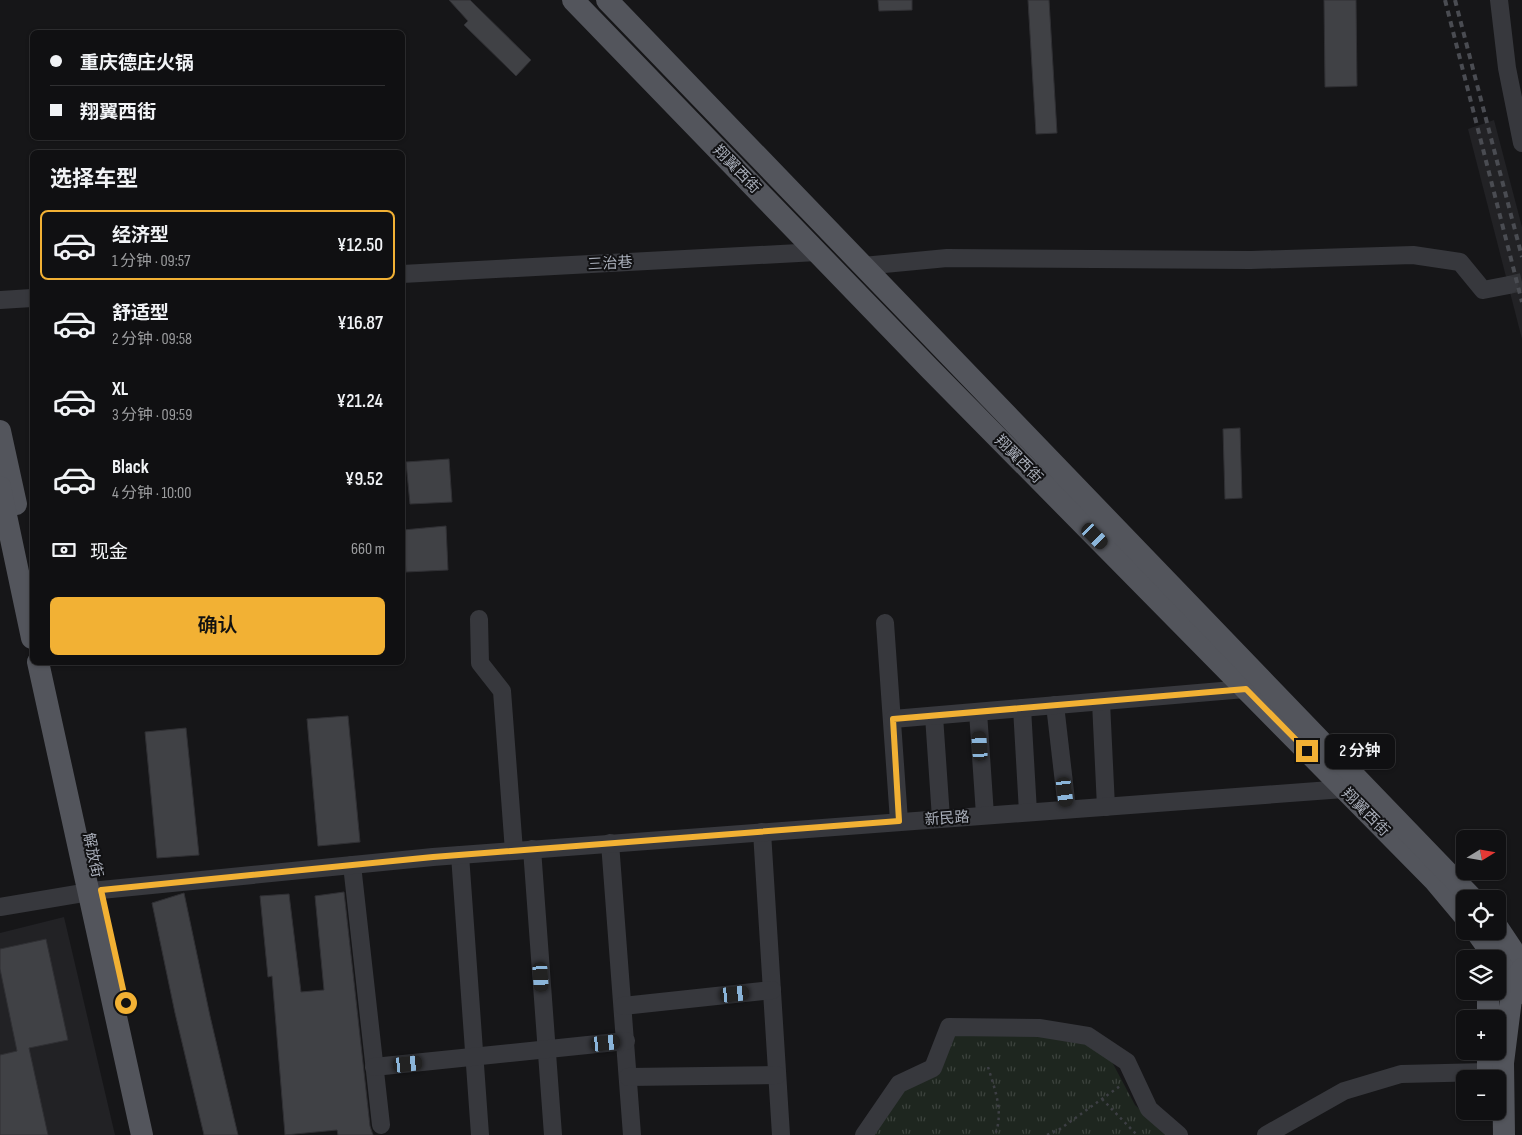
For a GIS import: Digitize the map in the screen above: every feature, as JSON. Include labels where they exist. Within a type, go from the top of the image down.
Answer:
[{"type":"main road","name":"翔翼西街","points":[[573,0],[817,252],[1434,880],[1456,906]]},
{"type":"main road","name":"翔翼西街","points":[[606,0],[1464,890]]},
{"type":"main road","points":[[0,431],[30,569]]},
{"type":"main road","points":[[0,487],[30,629]]},
{"type":"main road","points":[[39,665],[95,891],[142,1135]]},
{"type":"main road","name":"解放街","points":[[52,665],[95,891],[155,1135]]},
{"type":"main road","points":[[1490,945],[1520,978]]},
{"type":"main road","points":[[1490,945],[1520,978]]},
{"type":"main road","points":[[1504,1135],[1504,1063],[1520,978]]},
{"type":"main road","points":[[1489,1120],[1489,1135]]},
{"type":"street","points":[[1500,0],[1507,68],[1522,143]]},
{"type":"street","name":"三治巷","points":[[405,274],[817,252]]},
{"type":"street","points":[[863,266],[948,258],[1251,260],[1413,255],[1460,262],[1483,290],[1509,285]]},
{"type":"street","points":[[0,300],[30,298]]},
{"type":"street","points":[[479,619],[480,664],[502,691],[514,851]]},
{"type":"street","points":[[885,623],[899,821]]},
{"type":"street","points":[[893,719],[1246,689]]},
{"type":"street","points":[[1101,702],[1106,807]]},
{"type":"street","points":[[1055,705],[1067,810]]},
{"type":"street","points":[[1022,708],[1028,812]]},
{"type":"street","points":[[978,712],[985,815]]},
{"type":"street","points":[[934,716],[940,818]]},
{"type":"street","name":"新民路","points":[[0,907],[95,891],[460,855],[1344,789]]},
{"type":"street","points":[[762,832],[781,1135]]},
{"type":"street","points":[[610,843],[632,1135]]},
{"type":"street","points":[[532,849],[553,1135]]},
{"type":"street","points":[[460,855],[480,1135]]},
{"type":"street","points":[[352,865],[381,1126]]},
{"type":"street","points":[[623,1006],[772,990]]},
{"type":"street","points":[[864,1135],[899,1084],[933,1068],[949,1027],[1039,1028],[1088,1036],[1126,1062],[1149,1109],[1179,1135]]},
{"type":"street","points":[[374,1067],[626,1041]]},
{"type":"street","points":[[1266,1135],[1344,1090],[1402,1074],[1488,1067]]},
{"type":"street","points":[[628,1077],[777,1075]]},
{"type":"path","points":[[988,1067],[999,1107],[999,1122],[994,1135]]},
{"type":"path","points":[[1047,1135],[1060,1130],[1133,1076]]},
{"type":"path","points":[[1102,1099],[1137,1135]]},
{"type":"shaded area","points":[[1494,120],[1522,227],[1522,339],[1468,129]]},
{"type":"shaded area","points":[[64,917],[115,1135],[0,1135],[0,933]]},
{"type":"green space","points":[[949,1027],[1039,1028],[1104,1047],[1135,1105],[1167,1135],[864,1135],[903,1079],[940,1065]]},
{"type":"building","points":[[449,0],[470,0],[531,60],[516,76],[464,25],[468,21]]},
{"type":"building","points":[[878,0],[912,0],[912,10],[879,11]]},
{"type":"building","points":[[1028,0],[1049,0],[1057,133],[1036,134]]},
{"type":"building","points":[[1324,0],[1356,0],[1357,86],[1325,87]]},
{"type":"building","points":[[1240,428],[1242,498],[1225,499],[1223,429]]},
{"type":"building","points":[[449,459],[452,502],[410,504],[406,462]]},
{"type":"building","points":[[446,526],[448,570],[406,572],[405,530]]},
{"type":"building","points":[[348,716],[360,842],[318,846],[307,719]]},
{"type":"building","points":[[186,728],[199,855],[157,858],[145,732]]},
{"type":"building","points":[[344,892],[370,1126],[373,1135],[338,1135],[337,1130],[285,1135],[272,976],[268,977],[260,896],[289,894],[301,992],[324,990],[315,896]]},
{"type":"building","points":[[184,893],[238,1135],[204,1135],[175,1013],[152,903]]},
{"type":"building","points":[[46,939],[68,1040],[29,1048],[48,1135],[0,1135],[0,1055],[17,1051],[0,969],[0,949]]},
{"type":"tunnel","points":[[1509,285],[1522,282]]},
{"type":"railway","points":[[1445,0],[1522,302]]},
{"type":"railway","points":[[1455,0],[1522,257]]},
{"type":"route","points":[[126,1003],[101,890],[433,857],[899,821],[893,719],[1246,689],[1307,751]]}]
